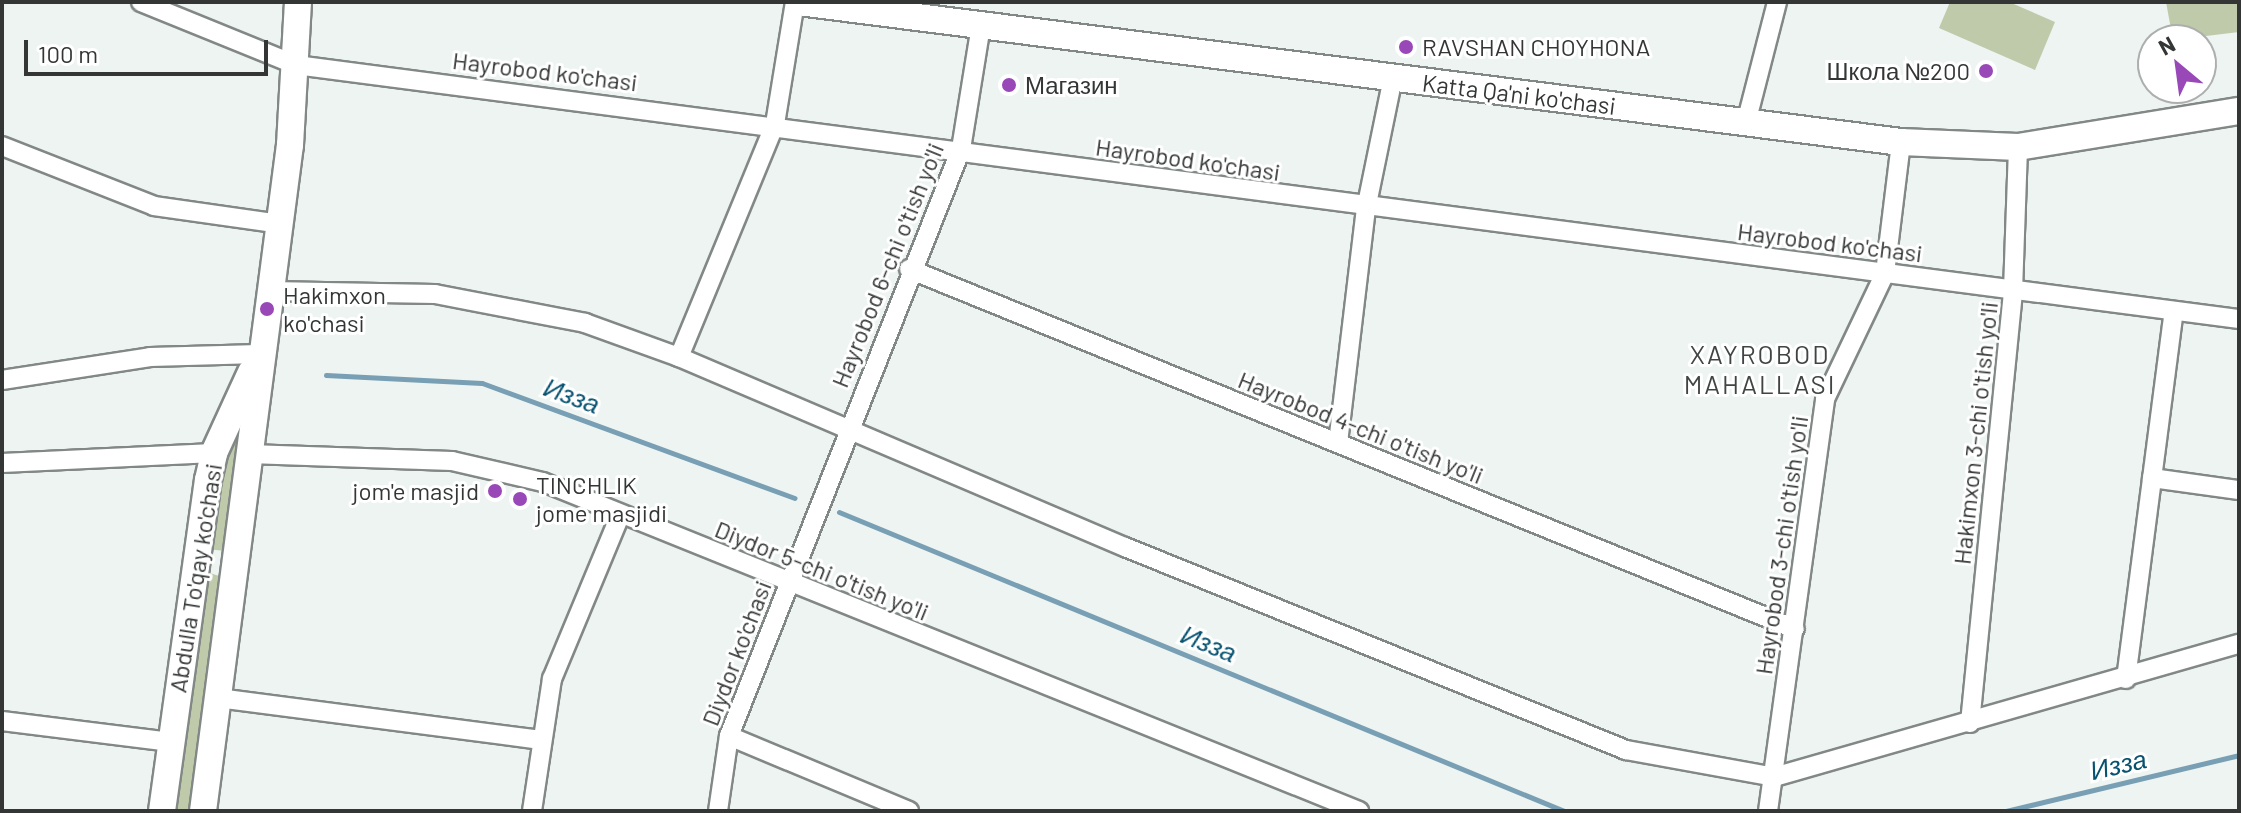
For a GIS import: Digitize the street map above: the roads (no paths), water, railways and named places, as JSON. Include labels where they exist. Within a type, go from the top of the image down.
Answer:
[{"type":"main road","name":"Abdulla To'qay ko'chasi","points":[[203,811],[236,566],[259,354],[280,224],[296,65],[298,2]]},
{"type":"main road","name":"Katta Qa'ni ko'chasi","points":[[797,2],[1901,142],[2018,147],[2239,111]]},
{"type":"main road","name":"Abdulla To'qay ko'chasi","points":[[162,811],[214,453],[259,354]]},
{"type":"main road","points":[[196,561],[216,555],[236,566]]},
{"type":"street","name":"Hayrobod ko'chasi","points":[[141,2],[296,65],[961,149],[1366,209],[2239,319]]},
{"type":"street","points":[[679,357],[775,124],[797,2]]},
{"type":"street","points":[[1746,123],[1777,2]]},
{"type":"street","name":"Hayrobod 6-chi o'tish yo'li","points":[[849,427],[909,269],[961,149],[981,25]]},
{"type":"street","points":[[1338,443],[1366,209],[1393,78]]},
{"type":"street","name":"Hayrobod 3-chi o'tish yo'li","points":[[1768,811],[1825,399],[1885,273],[1901,142]]},
{"type":"street","points":[[2,146],[154,206],[280,224]]},
{"type":"street","name":"Hakimxon 3-chi o'tish yo'li","points":[[1970,723],[2013,291],[2018,147]]},
{"type":"street","name":"Hayrobod 4-chi o'tish yo'li","points":[[909,269],[1795,629]]},
{"type":"street","points":[[270,291],[435,294],[585,323],[679,357],[1125,547],[1626,750],[1774,777],[2126,679],[2239,644]]},
{"type":"street","points":[[2126,679],[2174,311]]},
{"type":"street","points":[[2,380],[150,357],[259,354]]},
{"type":"street","name":"Diydor ko'chasi","points":[[718,811],[729,736],[849,427]]},
{"type":"street","points":[[2,463],[214,453]]},
{"type":"street","name":"Diydor 5-chi o'tish yo'li","points":[[249,454],[452,461],[543,482],[620,516],[1359,811]]},
{"type":"street","points":[[2152,478],[2239,490]]},
{"type":"street","points":[[532,811],[552,679],[620,516]]},
{"type":"street","points":[[218,698],[541,740]]},
{"type":"street","points":[[2,721],[171,742]]},
{"type":"street","points":[[729,736],[909,811]]},
{"type":"waterway","name":"Изза","points":[[326,375],[482,383],[794,498]]},
{"type":"waterway","name":"Изза","points":[[839,512],[1564,811]]},
{"type":"waterway","name":"Изза","points":[[2006,811],[2239,755]]},
{"type":"place","name":"RAVSHAN CHOYHONA","points":[[1406,47]]},
{"type":"place","name":"Школа №200","points":[[1986,71]]},
{"type":"place","name":"Магазин","points":[[1009,85]]},
{"type":"place","name":"Hakimxon ko'chasi","points":[[267,309]]},
{"type":"place","name":"jom'e masjid","points":[[495,491]]},
{"type":"place","name":"TINCHLIK jome masjidi","points":[[520,499]]},
{"type":"district","name":"XAYROBOD MAHALLASI","points":[[1760,369]]}]
